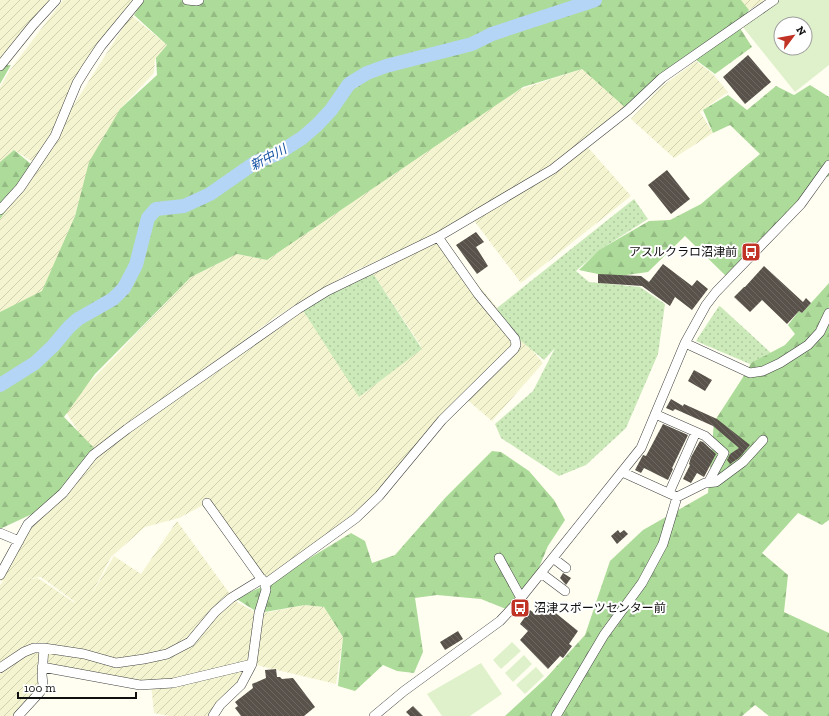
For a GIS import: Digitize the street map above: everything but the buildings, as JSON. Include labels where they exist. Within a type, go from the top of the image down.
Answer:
[{"type":"street","points":[[0,66],[33,25],[56,0]]},
{"type":"street","points":[[0,210],[20,188],[55,136],[77,83],[87,67],[101,46],[139,0]]},
{"type":"street","points":[[187,0],[199,0]]},
{"type":"street","points":[[0,575],[28,524],[64,493],[93,455],[127,429],[298,309],[327,291],[438,236],[553,169],[628,110],[662,78],[774,0]]},
{"type":"street","points":[[374,716],[404,691],[500,621],[521,598],[641,448],[685,343],[706,305],[716,292],[801,204],[829,165]]},
{"type":"street","points":[[818,182],[829,177]]},
{"type":"street","points":[[0,668],[24,652],[34,648],[84,654],[116,663],[167,654],[190,642],[215,612],[231,598],[264,582],[356,518],[380,496],[442,420],[514,349],[516,344],[515,339],[478,294],[438,236]]},
{"type":"street","points":[[685,343],[750,373],[763,371],[780,363],[808,345],[820,332],[829,313]]},
{"type":"street","points":[[655,414],[705,436],[724,453],[708,482]]},
{"type":"street","points":[[556,716],[604,636],[642,583],[663,544],[673,495],[696,432]]},
{"type":"street","points":[[622,472],[673,495],[708,482],[716,482],[743,462],[763,440]]},
{"type":"street","points":[[207,503],[264,582],[266,590],[259,613],[252,664],[241,685],[220,705],[213,716]]},
{"type":"street","points":[[0,533],[18,541]]},
{"type":"street","points":[[500,558],[521,598]]},
{"type":"street","points":[[553,558],[566,568]]},
{"type":"street","points":[[541,573],[565,591]]},
{"type":"street","points":[[18,716],[40,692],[43,684],[42,666],[44,648]]},
{"type":"street","points":[[42,666],[140,684],[172,683],[252,664]]},
{"type":"green space","points":[[0,0],[55,0],[0,67]]},
{"type":"green space","points":[[63,0],[139,0],[97,51],[57,131],[131,15],[167,45],[155,60],[154,73],[120,109],[91,160],[74,218],[41,295],[0,314],[0,219],[36,164],[14,150],[0,162],[0,87],[10,70]]},
{"type":"green space","points":[[144,0],[741,0],[749,10],[738,25],[752,47],[715,74],[692,57],[628,110],[582,69],[523,87],[267,260],[237,254],[191,277],[95,374],[64,417],[94,448],[47,507],[0,529],[0,312],[42,291],[75,216],[89,162],[120,109],[157,75],[156,58],[167,45],[134,15]]},
{"type":"green space","points":[[741,0],[765,0],[749,10]]},
{"type":"green space","points":[[780,0],[829,0],[829,65],[795,92],[742,26]]},
{"type":"green space","points":[[696,61],[713,74],[728,92],[700,112],[713,133],[674,158],[631,119],[661,87]]},
{"type":"green space","points":[[0,65],[11,65],[0,84]]},
{"type":"green space","points":[[582,69],[628,110],[585,144],[631,196],[521,283],[472,218],[348,274],[274,318],[93,455],[64,409],[191,277],[237,254],[267,260],[518,90]]},
{"type":"green space","points":[[810,85],[829,97],[829,176],[817,182],[726,276],[685,236],[648,272],[612,277],[579,270],[599,250],[649,221],[670,220],[701,204],[760,154],[730,125],[713,133],[703,110],[728,95],[747,110],[776,86],[794,95]]},
{"type":"green space","points":[[14,150],[31,164],[28,181],[0,219],[0,162]]},
{"type":"green space","points":[[634,199],[648,219],[601,249],[576,271],[589,282],[640,287],[665,304],[658,354],[626,428],[586,465],[559,476],[501,438],[495,424],[533,391],[555,348],[544,360],[508,330],[497,308]]},
{"type":"green space","points":[[440,239],[543,363],[492,421],[465,398],[395,480],[328,539],[267,580],[207,503],[179,518],[145,527],[111,557],[90,597],[114,556],[141,574],[177,521],[235,601],[259,614],[305,605],[324,607],[343,637],[336,684],[252,664],[241,684],[210,716],[169,716],[154,713],[151,684],[40,664],[40,692],[19,716],[0,716],[0,585],[4,581],[0,581],[0,578],[27,526],[97,455],[302,309],[361,396],[421,346],[372,272]],"holes":[[[41,577],[75,602],[38,578],[22,579]]]},
{"type":"green space","points":[[372,272],[422,349],[359,397],[302,309]]},
{"type":"green space","points":[[829,283],[829,520],[822,525],[798,513],[762,553],[788,575],[784,612],[829,633],[829,716],[769,716],[755,705],[742,716],[505,716],[546,678],[585,635],[610,561],[643,530],[708,493],[714,422],[751,363],[785,345],[795,334],[788,325],[799,311],[802,313]]},
{"type":"green space","points":[[719,306],[771,353],[750,364],[696,341]]},
{"type":"green space","points":[[492,451],[501,452],[529,471],[554,500],[565,520],[548,546],[532,584],[506,609],[481,599],[437,595],[415,598],[423,652],[414,673],[397,671],[383,665],[355,691],[338,686],[343,637],[324,607],[305,605],[259,613],[235,598],[262,587],[351,533],[365,541],[372,563],[395,555],[445,498]]},
{"type":"green space","points":[[512,642],[521,651],[501,669],[493,660]]},
{"type":"green space","points":[[524,655],[532,664],[513,682],[505,673]]},
{"type":"green space","points":[[481,663],[502,694],[470,716],[442,716],[427,694]]},
{"type":"green space","points":[[536,667],[544,676],[525,694],[516,685]]},
{"type":"waterway","name":"新中川","points":[[0,385],[35,363],[78,319],[113,299],[124,288],[136,265],[148,218],[156,209],[184,206],[210,194],[256,162],[277,154],[302,138],[331,110],[349,84],[367,73],[386,66],[472,44],[492,34],[595,0]]},
{"type":"place","name":"アスルクラロ沼津前","points":[[751,252]]},
{"type":"place","name":"沼津スポーツセンター前","points":[[520,608]]}]
